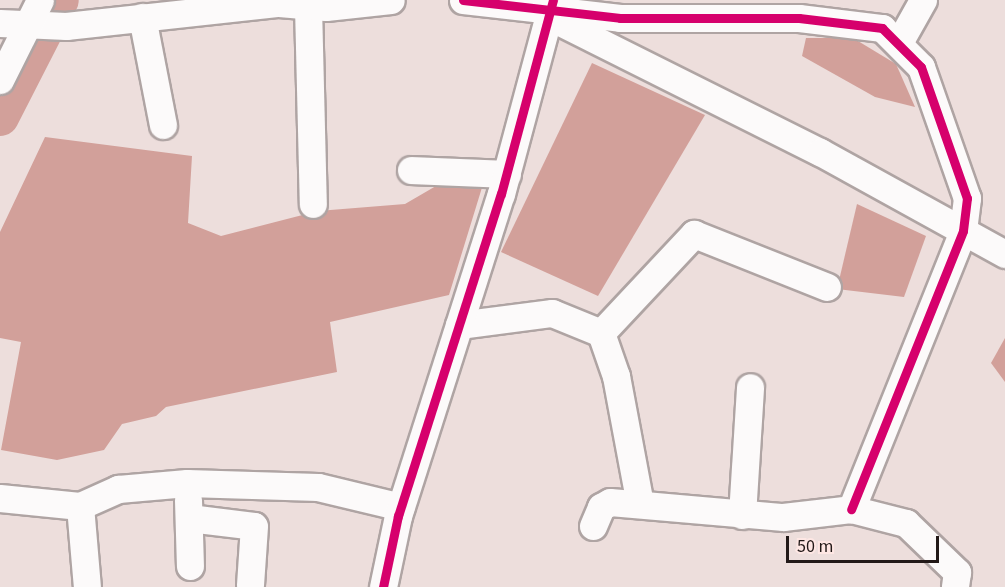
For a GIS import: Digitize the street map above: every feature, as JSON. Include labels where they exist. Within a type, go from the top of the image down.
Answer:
[{"type":"street","points":[[0,23],[34,14],[66,26],[142,17],[210,5],[320,4],[391,0]]},
{"type":"street","points":[[463,0],[620,18],[799,18],[882,28],[900,41],[921,67],[967,198],[963,231],[851,509]]},
{"type":"street","points":[[900,41],[922,0]]},
{"type":"street","points":[[313,204],[320,4]]},
{"type":"street","points":[[383,587],[401,507],[507,174],[550,9]]},
{"type":"street","points":[[550,9],[820,152],[1005,254]]},
{"type":"street","points":[[0,80],[34,14]]},
{"type":"street","points":[[142,17],[164,125]]},
{"type":"street","points":[[411,170],[507,174]]},
{"type":"street","points":[[601,333],[694,234],[827,287]]},
{"type":"street","points":[[459,325],[552,313],[601,333],[615,376],[640,504]]},
{"type":"street","points":[[741,515],[750,387]]},
{"type":"street","points":[[0,498],[80,506],[118,489],[187,483],[318,487],[401,507]]},
{"type":"street","points":[[187,483],[190,566]]},
{"type":"street","points":[[593,526],[601,507],[640,504],[741,515],[851,509],[906,523],[964,584]]},
{"type":"street","points":[[80,506],[88,551],[87,587]]},
{"type":"street","points":[[189,518],[254,526],[250,585]]},
{"type":"shaded area","points":[[806,38],[853,38],[896,64],[915,107],[875,97],[802,56]]},
{"type":"shaded area","points":[[592,63],[705,115],[598,296],[501,252]]},
{"type":"shaded area","points":[[45,137],[192,156],[188,223],[221,236],[318,211],[405,204],[448,179],[484,181],[449,295],[330,322],[337,372],[166,407],[156,416],[122,424],[104,450],[57,460],[1,450],[21,342],[0,338],[0,232]]},
{"type":"shaded area","points":[[857,204],[926,236],[904,297],[837,289]]},
{"type":"shaded area","points":[[1005,338],[1005,382],[991,363]]},
{"type":"waterway","points":[[0,117],[60,0]]},
{"type":"cycle path","points":[[463,0],[620,18],[799,18],[882,28],[921,67],[967,198],[963,231],[851,509]]},
{"type":"cycle path","points":[[383,587],[398,516],[501,194],[553,0]]}]
